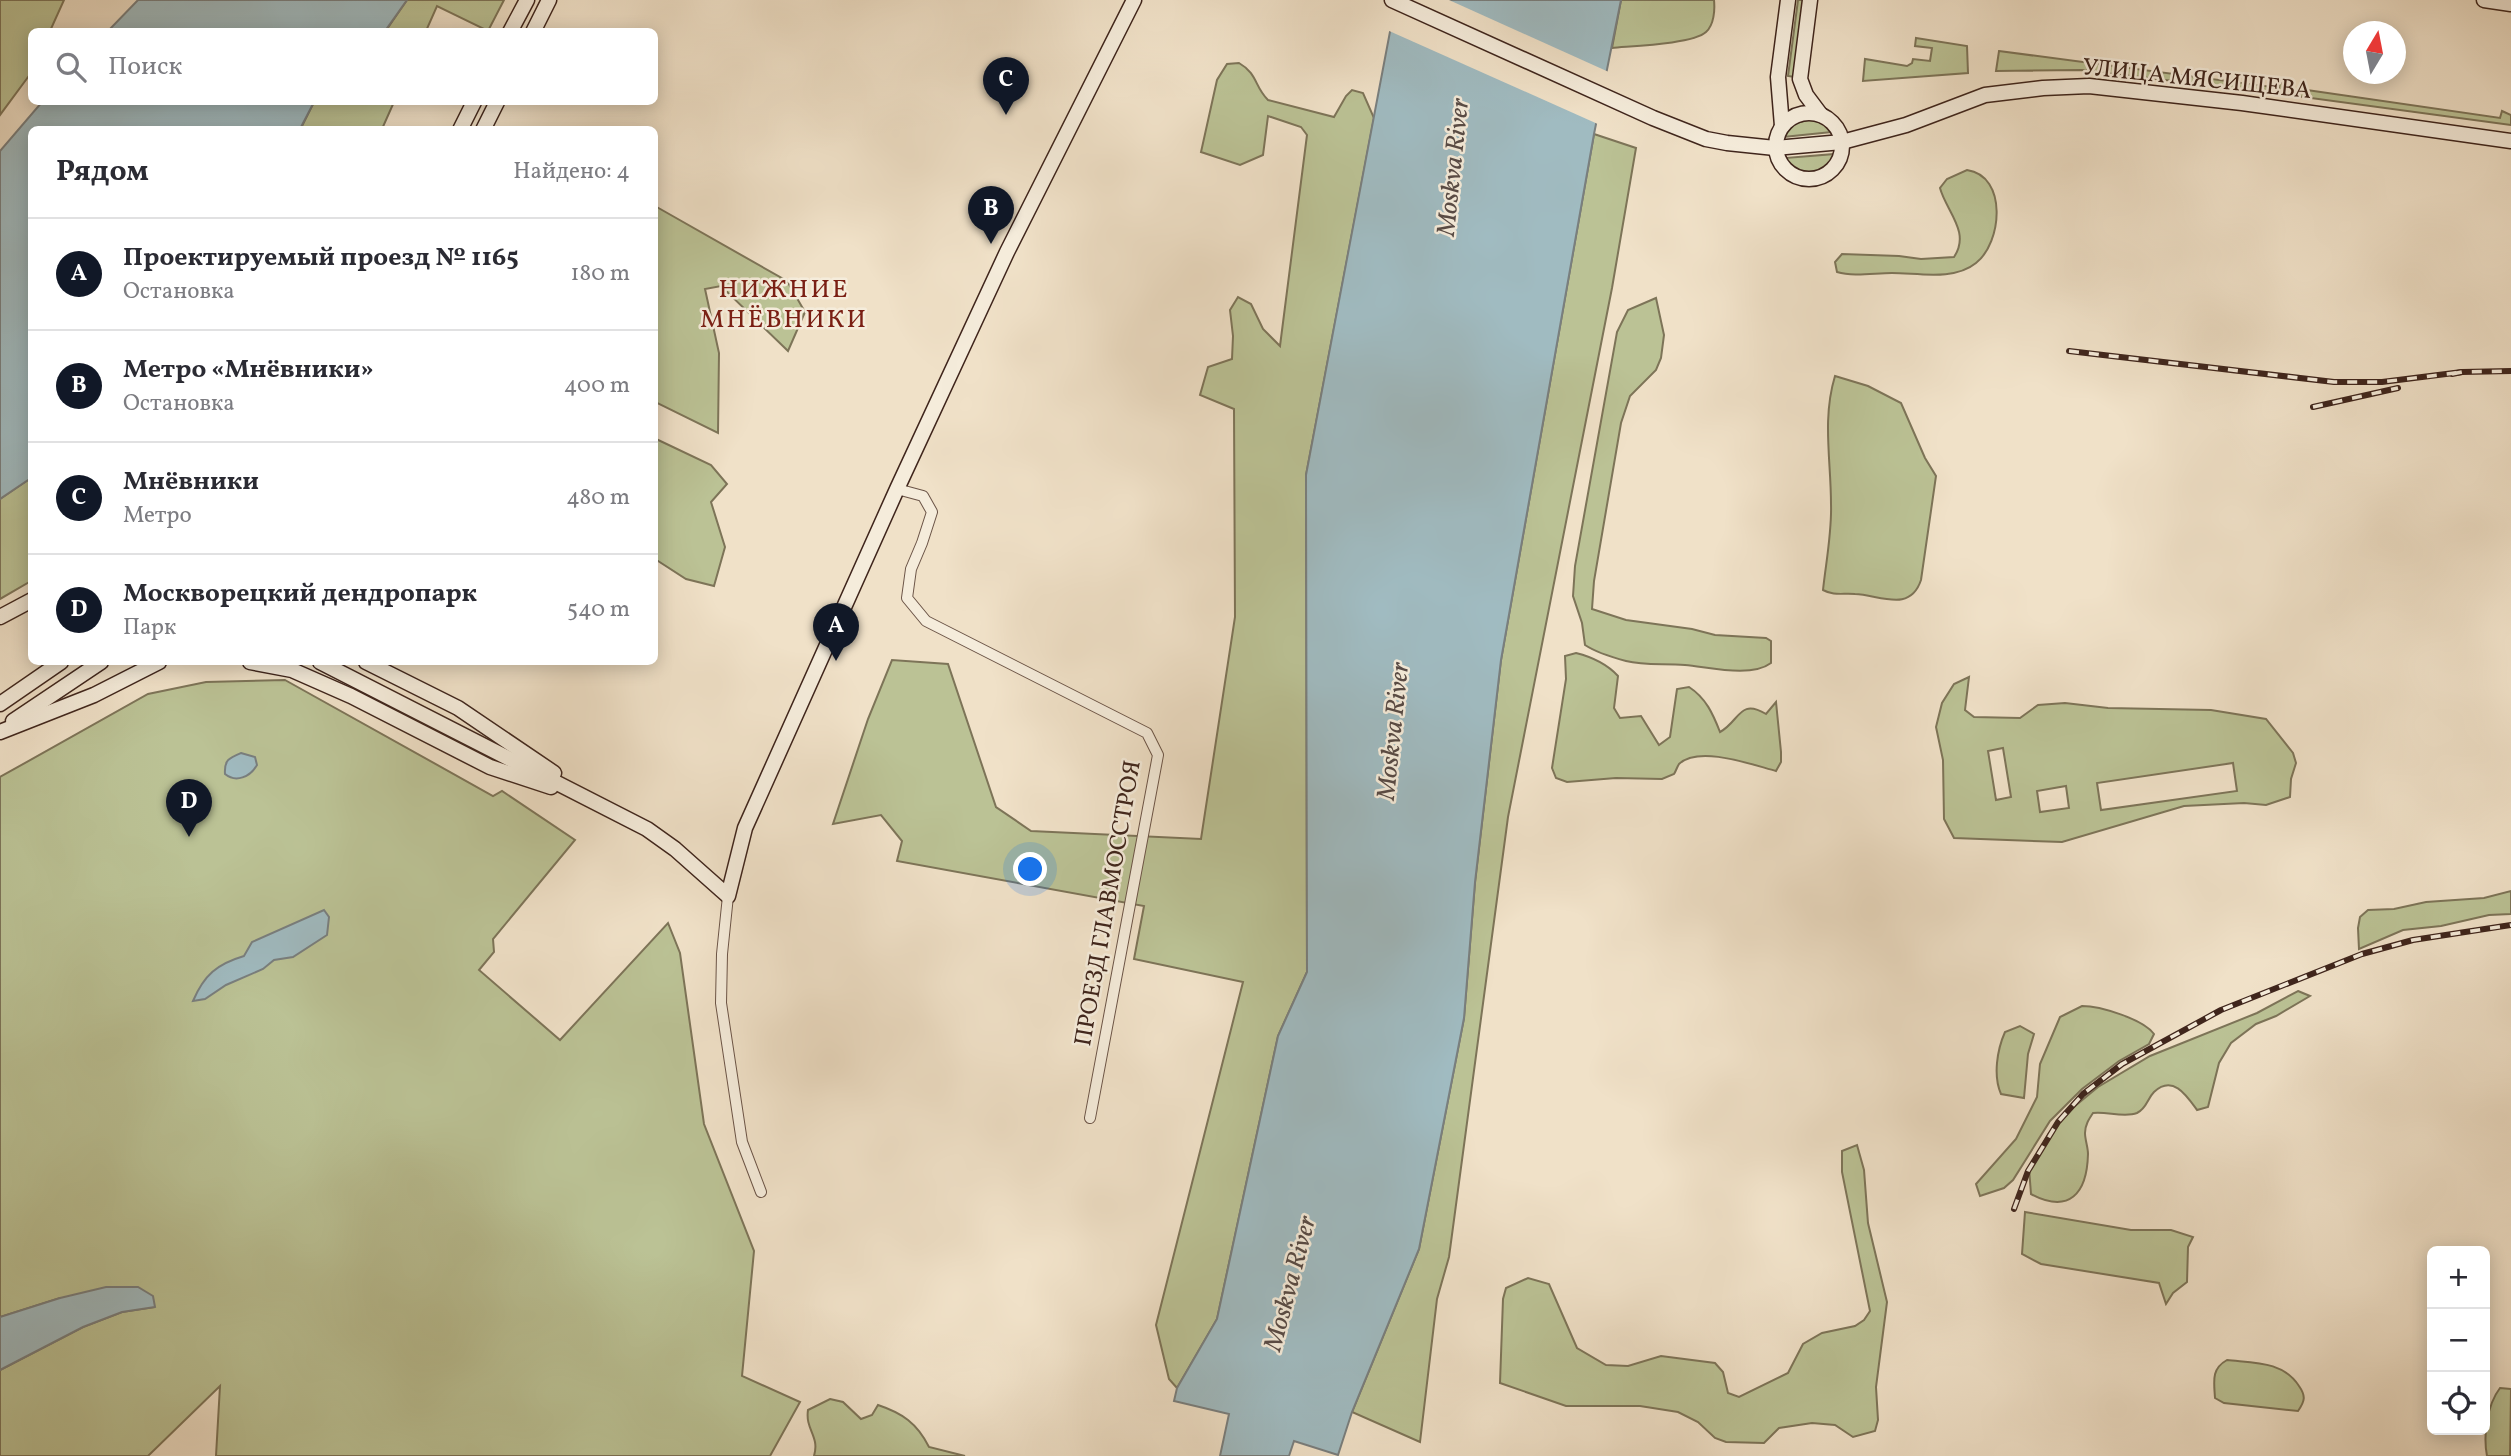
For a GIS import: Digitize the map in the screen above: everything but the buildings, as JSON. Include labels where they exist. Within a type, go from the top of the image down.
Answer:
[{"type":"street","points":[[512,28],[527,0]]},
{"type":"street","points":[[535,28],[549,0]]},
{"type":"street","points":[[761,1192],[742,1142],[721,1003],[722,954],[728,896],[744,828],[1007,252],[1134,0]]},
{"type":"street","name":"УЛИЦА МЯСИЩЕВА","points":[[1392,0],[1653,118],[1706,139],[1775,148],[1842,142],[1906,125],[1985,96],[2043,88],[2089,86],[2230,102],[2511,141]]},
{"type":"street","points":[[1782,126],[1801,113],[1821,115],[1833,123],[1842,142],[1838,162],[1831,171],[1812,179],[1793,175],[1785,169],[1775,148],[1782,126],[1778,77],[1788,0]]},
{"type":"street","points":[[1811,0],[1800,79],[1806,95],[1821,115]]},
{"type":"street","points":[[2484,0],[2511,4]]},
{"type":"street","points":[[462,126],[473,105]]},
{"type":"street","points":[[485,126],[496,105]]},
{"type":"street","name":"ПРОЕЗД ГЛАВМОССТРОЯ","points":[[897,489],[923,496],[932,512],[911,569],[907,598],[926,621],[1147,733],[1158,755],[1090,1118]]},
{"type":"street","points":[[0,617],[28,601]]},
{"type":"street","points":[[0,704],[57,665]]},
{"type":"street","points":[[0,731],[97,665]]},
{"type":"street","points":[[0,731],[94,695],[156,665]]},
{"type":"street","points":[[266,665],[292,670],[351,696],[490,767],[595,802]]},
{"type":"street","points":[[328,665],[647,829],[675,849],[728,896]]},
{"type":"street","points":[[372,665],[458,708],[595,802]]},
{"type":"green space","points":[[0,0],[64,0],[51,28],[28,28],[28,77],[0,115]]},
{"type":"green space","points":[[407,0],[504,0],[490,28],[482,28],[437,6],[427,28],[388,28]]},
{"type":"green space","points":[[1621,0],[1714,0],[1713,17],[1706,32],[1699,36],[1662,44],[1612,48]]},
{"type":"green space","points":[[1798,0],[1805,0],[1795,77],[1788,76]]},
{"type":"green space","points":[[1916,38],[1967,46],[1968,73],[1863,81],[1865,59],[1907,66],[1913,59],[1930,61],[1932,48],[1915,46]]},
{"type":"green space","points":[[1999,51],[2279,88],[2280,81],[2283,85],[2281,94],[2082,70],[1996,71]]},
{"type":"green space","points":[[1239,63],[1250,71],[1268,100],[1334,117],[1352,90],[1363,93],[1374,118],[1306,475],[1307,972],[1278,1036],[1217,1319],[1177,1388],[1169,1379],[1156,1325],[1243,982],[1134,959],[1144,906],[897,861],[902,841],[881,815],[833,824],[868,719],[892,660],[948,664],[996,807],[1031,831],[1201,839],[1235,617],[1234,409],[1200,395],[1208,367],[1232,359],[1230,310],[1238,297],[1251,304],[1263,329],[1280,346],[1307,135],[1301,127],[1268,116],[1263,155],[1240,165],[1201,152],[1217,80],[1227,64]]},
{"type":"green space","points":[[2300,89],[2500,118],[2502,111],[2511,115],[2511,125],[2296,96]]},
{"type":"green space","points":[[312,105],[393,105],[383,126],[302,126]]},
{"type":"green space","points":[[1810,119],[1823,123],[1832,132],[1783,137],[1791,125]]},
{"type":"green space","points":[[1594,134],[1636,148],[1612,288],[1508,817],[1449,1257],[1437,1299],[1420,1442],[1352,1412],[1419,1249],[1464,1018],[1475,883],[1501,660]]},
{"type":"green space","points":[[1835,154],[1825,167],[1812,172],[1797,169],[1785,158]]},
{"type":"green space","points":[[1967,170],[1980,175],[1989,184],[1997,211],[1991,241],[1985,254],[1976,263],[1967,269],[1947,274],[1857,275],[1837,272],[1835,262],[1842,254],[1921,259],[1954,257],[1959,248],[1959,230],[1940,188],[1947,179]]},
{"type":"green space","points":[[658,208],[787,281],[805,312],[788,351],[721,286],[705,289],[719,353],[718,433],[658,403]]},
{"type":"green space","points":[[1656,298],[1664,335],[1661,358],[1656,370],[1630,396],[1621,423],[1594,581],[1592,609],[1626,620],[1715,635],[1766,638],[1771,641],[1771,663],[1763,667],[1741,671],[1640,663],[1610,656],[1585,645],[1582,623],[1573,596],[1575,566],[1617,332],[1628,310]]},
{"type":"green space","points":[[1835,376],[1868,386],[1901,403],[1925,458],[1936,476],[1921,580],[1910,596],[1902,599],[1835,594],[1823,590],[1831,515],[1829,408]]},
{"type":"green space","points":[[658,440],[711,465],[727,484],[711,502],[725,547],[714,586],[686,579],[658,561]]},
{"type":"green space","points":[[28,480],[28,583],[0,599],[0,499]]},
{"type":"green space","points":[[1576,653],[1599,661],[1618,676],[1614,708],[1620,718],[1641,716],[1659,745],[1670,737],[1677,689],[1689,687],[1700,696],[1712,713],[1720,732],[1745,710],[1757,710],[1766,714],[1776,702],[1781,762],[1776,771],[1726,758],[1699,756],[1679,764],[1674,774],[1662,779],[1616,778],[1567,782],[1556,778],[1552,768],[1566,679],[1565,656]]},
{"type":"green space","points":[[1969,677],[1965,710],[1974,717],[2020,718],[2038,705],[2065,703],[2108,708],[2211,710],[2266,719],[2293,753],[2296,763],[2291,779],[2290,797],[2266,805],[2244,803],[2184,806],[2062,842],[1954,838],[1944,819],[1943,760],[1936,727],[1942,703],[1954,684]],"holes":[[[2003,748],[2011,797],[1996,800],[1988,751]],[[2233,763],[2237,791],[2101,810],[2097,783]],[[2066,786],[2069,808],[2040,812],[2037,791]]]},
{"type":"green space","points":[[285,680],[493,796],[502,791],[575,840],[493,939],[494,952],[479,970],[560,1040],[668,923],[680,953],[704,1124],[754,1251],[742,1376],[800,1402],[770,1456],[216,1456],[220,1386],[148,1456],[0,1456],[0,1370],[83,1327],[122,1312],[155,1307],[60,1298],[0,1317],[0,777],[148,694],[206,682]]},
{"type":"green space","points":[[2511,891],[2511,914],[2489,915],[2441,926],[2403,930],[2359,949],[2360,917],[2368,910],[2484,898]]},
{"type":"green space","points":[[2298,991],[2310,996],[2276,1016],[2256,1024],[2231,1043],[2219,1063],[2208,1107],[2197,1110],[2179,1089],[2167,1085],[2154,1092],[2143,1109],[2137,1113],[2093,1113],[2085,1130],[2087,1168],[2080,1190],[2065,1201],[2056,1202],[2031,1194],[2029,1168],[2049,1133],[2069,1111],[2098,1087],[2150,1056],[2257,1013]]},
{"type":"green space","points":[[2082,1006],[2121,1014],[2141,1023],[2154,1034],[2149,1044],[2119,1061],[2082,1089],[2050,1121],[2013,1180],[2004,1188],[1980,1196],[1976,1184],[2016,1139],[2037,1097],[2040,1064],[2060,1017]]},
{"type":"green space","points":[[2020,1026],[2034,1034],[2028,1054],[2024,1098],[2001,1094],[1997,1071],[1998,1055],[2005,1032]]},
{"type":"green space","points":[[1857,1145],[1864,1170],[1868,1223],[1887,1302],[1876,1387],[1878,1420],[1875,1431],[1853,1437],[1835,1425],[1812,1423],[1779,1428],[1764,1443],[1726,1442],[1715,1438],[1698,1422],[1678,1412],[1640,1406],[1566,1406],[1500,1383],[1503,1299],[1506,1288],[1528,1278],[1549,1284],[1577,1348],[1606,1365],[1628,1366],[1661,1356],[1715,1363],[1723,1372],[1728,1393],[1739,1397],[1788,1373],[1803,1344],[1822,1333],[1855,1326],[1864,1320],[1870,1311],[1842,1172],[1842,1151]]},
{"type":"green space","points":[[2025,1212],[2131,1230],[2171,1230],[2193,1237],[2188,1247],[2187,1282],[2173,1293],[2166,1304],[2159,1283],[2041,1264],[2022,1254]]},
{"type":"green space","points":[[2227,1360],[2267,1365],[2285,1372],[2299,1386],[2304,1396],[2298,1411],[2224,1403],[2215,1398],[2216,1371]]},
{"type":"green space","points":[[2500,1388],[2511,1389],[2510,1456],[2487,1456],[2486,1435],[2490,1435],[2490,1410]]},
{"type":"green space","points":[[830,1399],[843,1402],[861,1419],[872,1415],[878,1405],[887,1408],[914,1425],[929,1447],[965,1456],[814,1456],[815,1443],[808,1410]]},
{"type":"water","points":[[138,0],[407,0],[387,28],[111,28]]},
{"type":"water","name":"Moskva River","points":[[1396,0],[1621,0],[1594,134],[1501,660],[1475,882],[1464,1018],[1419,1249],[1352,1412],[1338,1455],[1294,1441],[1289,1456],[1220,1456],[1229,1414],[1174,1401],[1177,1388],[1217,1319],[1278,1036],[1307,972],[1306,475]]},
{"type":"water","points":[[39,105],[312,105],[302,126],[28,126],[28,480],[0,499],[0,151]]},
{"type":"water","points":[[241,753],[255,757],[257,765],[251,773],[243,777],[229,777],[225,774],[226,763]]},
{"type":"water","points":[[324,910],[329,917],[327,935],[293,957],[274,960],[263,969],[226,985],[205,999],[193,1001],[212,972],[244,956],[252,942]]},
{"type":"water","points":[[106,1287],[138,1287],[153,1296],[155,1307],[122,1312],[83,1327],[0,1370],[0,1317]]},
{"type":"pier","points":[[1392,0],[1449,0],[1611,73],[1600,125],[1387,30]]},
{"type":"railway","points":[[2069,351],[2334,382],[2382,382],[2462,372]]},
{"type":"railway","points":[[2452,374],[2511,371]]},
{"type":"railway","points":[[2313,407],[2398,388]]},
{"type":"railway","points":[[2014,1209],[2028,1171],[2058,1122],[2083,1094],[2122,1064],[2221,1010],[2362,954],[2413,940],[2511,925]]},
{"type":"place","name":"Мнёвники","points":[[1006,115]]},
{"type":"place","name":"Метро «Мнёвники»","points":[[991,244]]},
{"type":"place","name":"Проектируемый проезд № 1165","points":[[836,661]]},
{"type":"place","name":"Москворецкий дендропарк","points":[[189,837]]},
{"type":"district","name":"НИЖНИЕ МНЁВНИКИ","points":[[784,303]]}]
